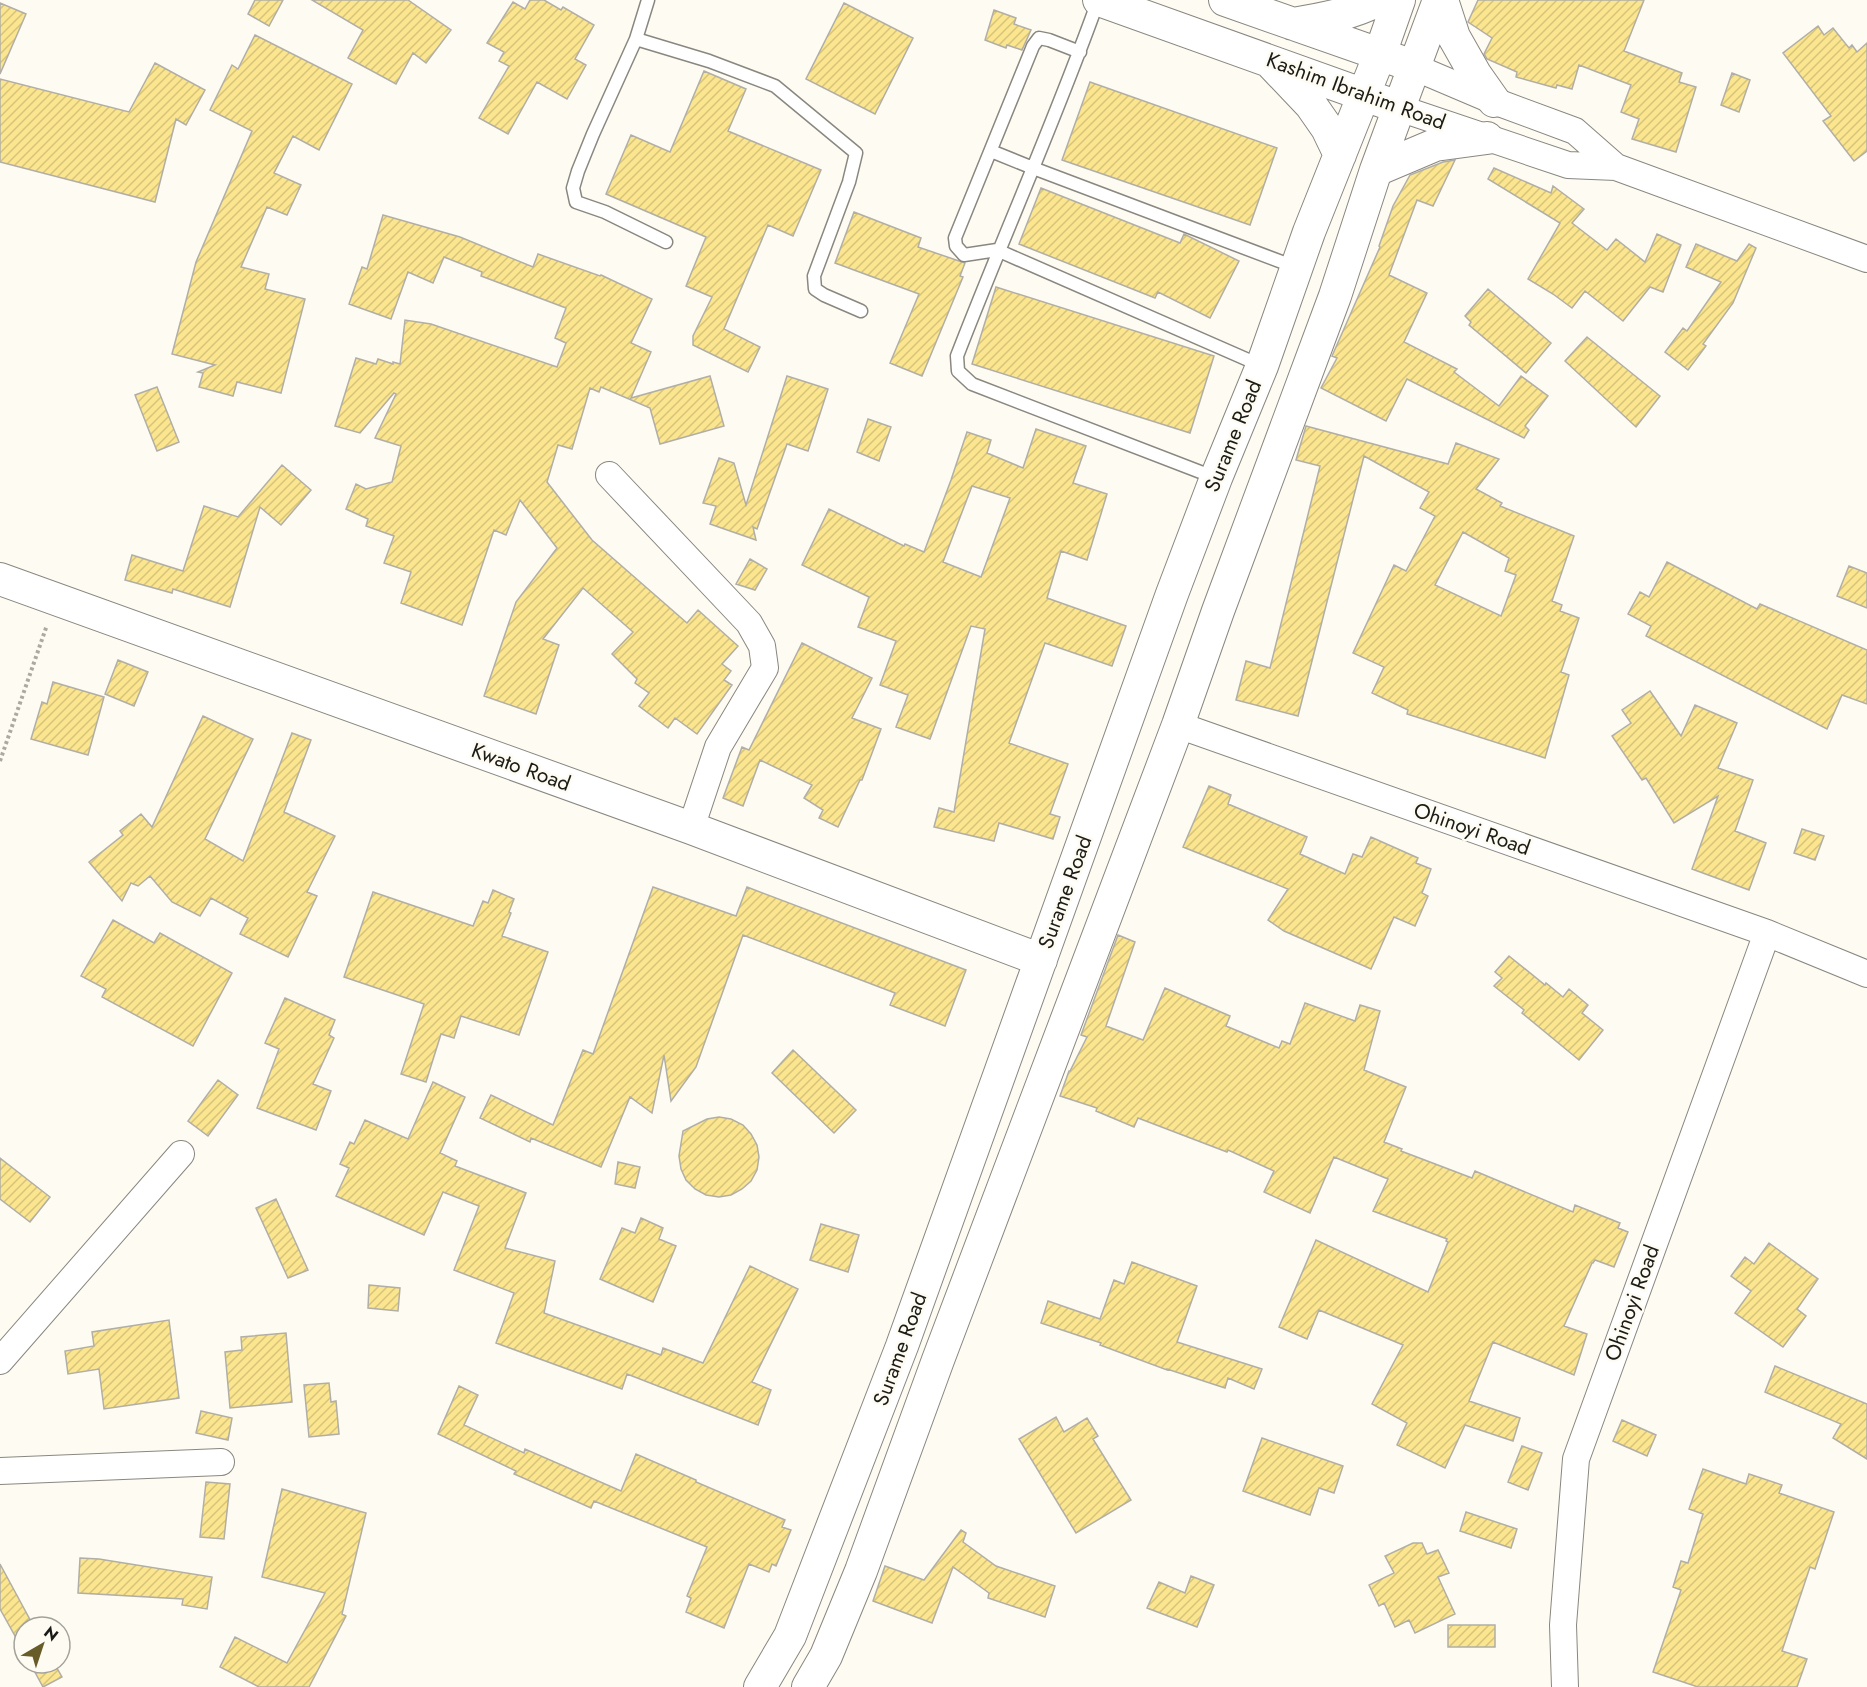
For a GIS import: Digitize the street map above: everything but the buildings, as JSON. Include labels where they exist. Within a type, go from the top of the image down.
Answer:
[{"type":"street","name":"Kashim Ibrahim Road","points":[[1099,0],[1399,108],[1568,165],[1617,167],[1867,259]]},
{"type":"street","name":"Kashim Ibrahim Road","points":[[1225,0],[1380,54],[1494,101],[1575,131],[1617,167]]},
{"type":"street","points":[[1293,24],[1363,8],[1378,0]]},
{"type":"street","name":"Surame Road","points":[[760,1687],[790,1636],[902,1346],[1216,478],[1262,366],[1309,232],[1380,54],[1399,0]]},
{"type":"street","points":[[1441,0],[1454,37],[1475,74],[1494,101]]},
{"type":"street","name":"Surame Road","points":[[808,1687],[826,1656],[861,1571],[938,1360],[1178,725],[1335,296],[1413,67],[1441,0]]},
{"type":"street","points":[[1268,59],[1311,105],[1328,128],[1340,155]]},
{"type":"street","points":[[1376,171],[1435,145],[1487,138]]},
{"type":"street","points":[[609,475],[749,623],[762,646],[765,668],[718,747],[691,828]]},
{"type":"street","name":"Kwato Road","points":[[0,579],[691,828],[1041,960]]},
{"type":"street","name":"Ohinoyi Road","points":[[1178,725],[1767,933],[1867,974]]},
{"type":"street","name":"Ohinoyi Road","points":[[1565,1687],[1563,1625],[1576,1459],[1767,933]]},
{"type":"street","points":[[0,1361],[181,1154]]},
{"type":"street","points":[[0,1471],[220,1462]]},
{"type":"lane","points":[[648,0],[636,39],[593,134],[573,188],[576,202],[605,212],[666,242]]},
{"type":"lane","points":[[1099,0],[957,356],[958,370],[972,384],[1216,478]]},
{"type":"lane","points":[[1080,52],[1039,38],[1033,46],[956,238],[956,246],[964,255],[998,250],[1262,366]]},
{"type":"lane","points":[[636,39],[775,86],[856,153],[849,182],[814,276],[815,289],[824,296],[861,311]]},
{"type":"lane","points":[[991,151],[1297,268]]},
{"type":"path","points":[[0,761],[56,599]]}]
